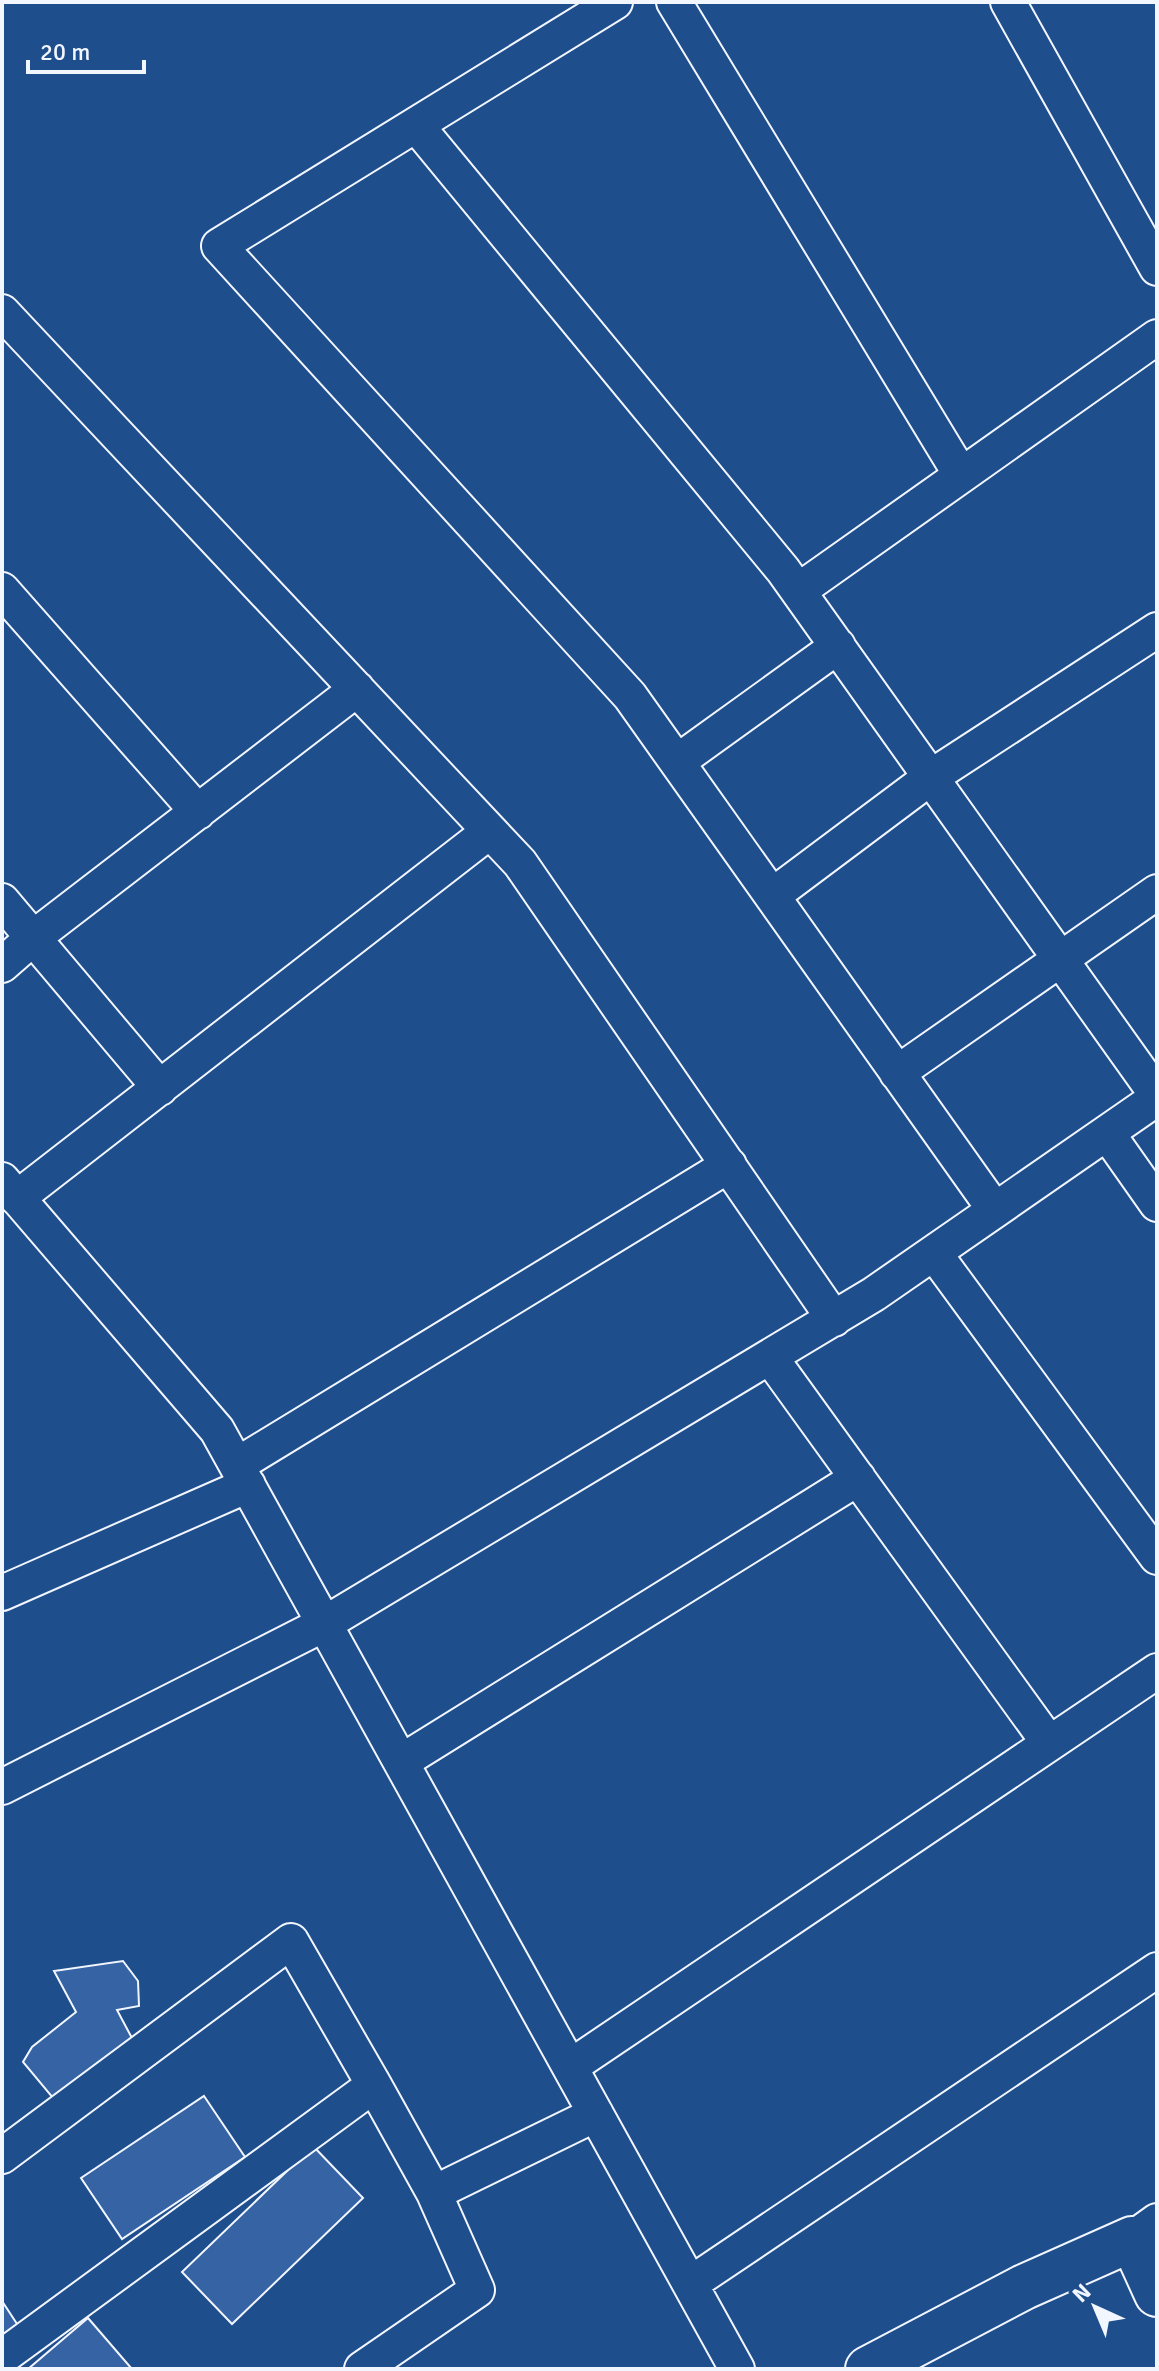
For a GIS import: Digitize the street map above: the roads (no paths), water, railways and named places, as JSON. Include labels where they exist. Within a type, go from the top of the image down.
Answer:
[{"type":"street","points":[[615,2],[219,246],[630,696],[995,1210]]},
{"type":"street","points":[[674,2],[961,475]]},
{"type":"street","points":[[1008,2],[1157,268]]},
{"type":"street","points":[[2,1787],[324,1624],[834,1319],[934,1253],[1157,1096],[798,591],[416,125]]},
{"type":"street","points":[[2,312],[520,863],[834,1319]]},
{"type":"street","points":[[798,591],[1157,337]]},
{"type":"street","points":[[2,590],[198,812]]},
{"type":"street","points":[[772,896],[931,777],[1157,630]]},
{"type":"street","points":[[677,762],[838,646]]},
{"type":"street","points":[[2,965],[357,689]]},
{"type":"street","points":[[490,831],[160,1088],[10,1189],[217,1430],[737,2369]]},
{"type":"street","points":[[897,1073],[1157,892]]},
{"type":"street","points":[[2,901],[160,1088]]},
{"type":"street","points":[[1107,1133],[1157,1204]]},
{"type":"street","points":[[2,1593],[242,1475],[729,1165]]},
{"type":"street","points":[[934,1253],[1157,1557]]},
{"type":"street","points":[[770,1357],[1049,1743]]},
{"type":"street","points":[[401,1762],[858,1478]]},
{"type":"street","points":[[570,2067],[1157,1671]]},
{"type":"street","points":[[2,2156],[291,1941],[434,2193],[477,2290],[362,2369]]},
{"type":"street","points":[[690,2284],[1157,1970]]},
{"type":"street","points":[[2,2357],[374,2085]]},
{"type":"street","points":[[434,2193],[596,2114]]},
{"type":"street","points":[[868,2369],[1024,2287],[1145,2230],[1157,2294]]}]
